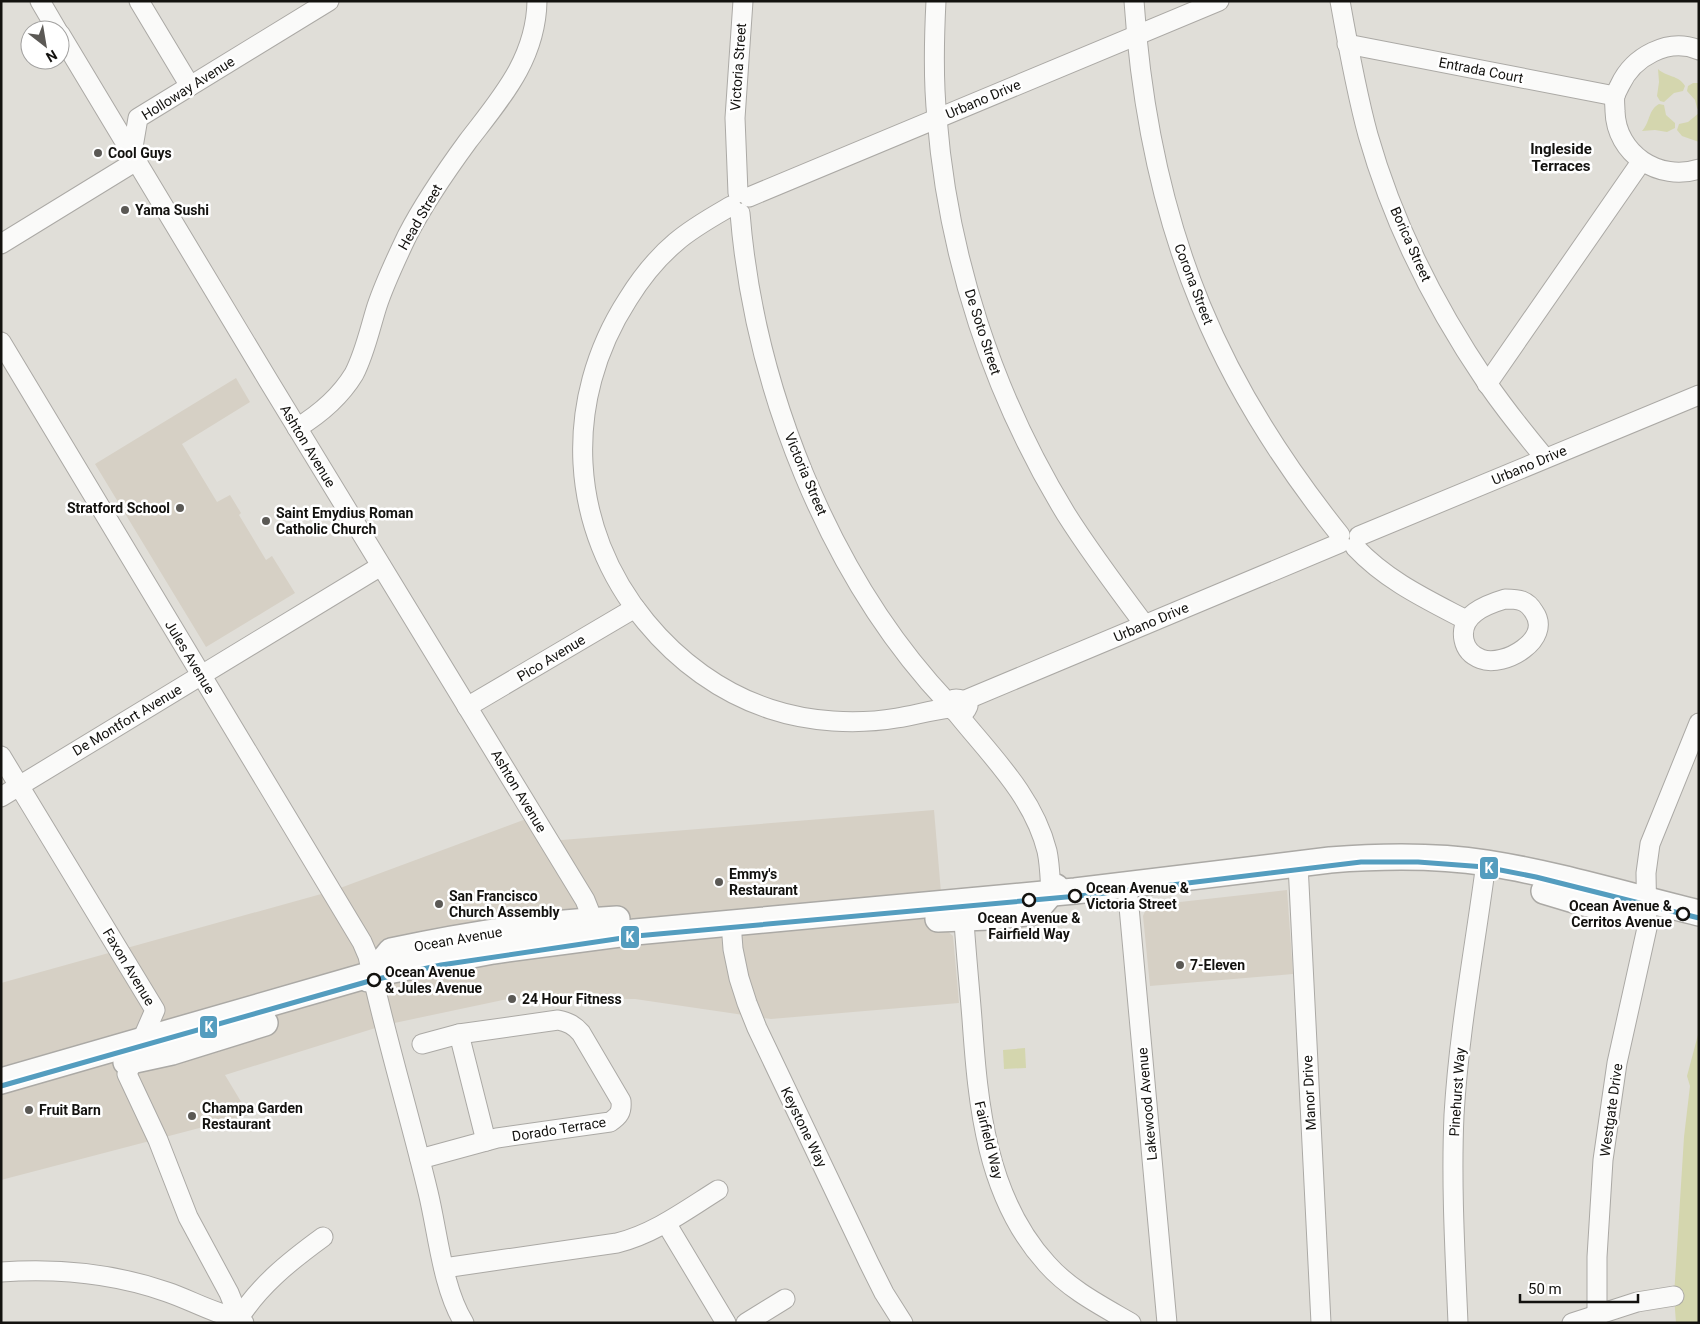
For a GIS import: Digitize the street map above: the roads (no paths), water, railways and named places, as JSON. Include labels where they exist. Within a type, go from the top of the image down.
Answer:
[{"type":"main road","name":"Ocean Avenue","points":[[372,974],[391,951],[486,933],[568,922],[592,929],[646,918],[672,928],[882,909],[963,910],[1051,893],[1361,858],[1452,859],[1486,863],[1537,873],[1699,913]]},
{"type":"main road","name":"Ocean Avenue","points":[[1051,893],[1067,875],[1181,865],[1214,874]]},
{"type":"main road","points":[[1647,900],[1666,889],[1699,897]]},
{"type":"main road","points":[[1,1081],[40,1070],[137,1051],[372,974]]},
{"type":"street","points":[[40,1],[51,20]]},
{"type":"street","points":[[139,1],[190,86]]},
{"type":"street","name":"Holloway Avenue","points":[[1,244],[128,166],[138,118],[329,1]]},
{"type":"street","name":"Head Street","points":[[297,428],[326,407],[342,391],[354,373],[377,305],[408,235],[448,170],[510,86],[522,62],[531,36],[537,10],[537,1]]},
{"type":"street","name":"Victoria Street","points":[[742,1],[734,118],[740,202],[749,291],[780,410],[820,512],[866,594],[914,665],[954,706],[996,759],[1024,799],[1042,835],[1047,852],[1051,893]]},
{"type":"street","name":"De Soto Street","points":[[936,1],[936,118],[949,207],[970,297],[1001,386],[1024,437],[1066,513],[1105,572],[1144,624]]},
{"type":"street","name":"Corona Street","points":[[1134,1],[1136,35],[1149,131],[1171,222],[1201,307],[1240,387],[1309,496],[1348,540],[1380,571],[1398,583],[1466,620]]},
{"type":"street","name":"Urbano Drive","points":[[1218,1],[740,202],[706,220],[676,242],[637,284],[618,313],[602,345],[591,378],[584,413],[582,449],[585,487],[591,520],[603,554],[617,582],[635,608],[667,645],[695,669],[716,684],[769,709],[801,717],[868,721],[897,718],[954,706],[1144,624],[1699,395]]},
{"type":"street","name":"Borica Street","points":[[1340,1],[1356,89],[1369,136],[1401,225],[1439,305],[1487,384],[1544,458]]},
{"type":"street","name":"Entrada Court","points":[[1347,44],[1615,96]]},
{"type":"street","points":[[1699,50],[1693,47],[1671,46],[1654,51],[1636,62],[1623,78],[1615,96],[1616,119],[1620,135],[1629,150],[1641,162],[1673,173],[1690,172],[1699,169]]},
{"type":"street","name":"Ashton Avenue","points":[[70,51],[297,428],[585,900],[592,929]]},
{"type":"street","points":[[1487,384],[1641,162]]},
{"type":"street","name":"Jules Avenue","points":[[1,342],[362,942],[372,974]]},
{"type":"street","name":"De Montfort Avenue","points":[[1,797],[381,566]]},
{"type":"street","name":"Pico Avenue","points":[[467,707],[635,608]]},
{"type":"street","name":"Westgate Drive","points":[[1597,1318],[1599,1206],[1606,1135],[1619,1054],[1647,928],[1647,861],[1650,844],[1699,723]]},
{"type":"street","name":"Faxon Avenue","points":[[1,756],[155,1010],[127,1074],[158,1140],[188,1217],[229,1293],[240,1321]]},
{"type":"street","name":"Pinehurst Way","points":[[1458,1323],[1452,1205],[1454,1114],[1463,1017],[1486,863]]},
{"type":"street","name":"Manor Drive","points":[[1298,864],[1321,1323]]},
{"type":"street","name":"Lakewood Avenue","points":[[1127,885],[1168,1323]]},
{"type":"street","name":"Fairfield Way","points":[[963,910],[977,1085],[982,1120],[990,1154],[1001,1187],[1014,1218],[1030,1244],[1048,1266],[1071,1286],[1131,1323]]},
{"type":"street","name":"Keystone Way","points":[[731,922],[738,978],[757,1028],[869,1263],[884,1293],[903,1323]]},
{"type":"street","points":[[372,974],[420,1159],[450,1294],[464,1323]]},
{"type":"street","name":"Dorado Terrace","points":[[420,1159],[486,1140],[610,1122],[618,1117],[622,1110],[621,1101],[580,1033],[569,1022],[558,1020],[459,1034],[422,1044]]},
{"type":"street","points":[[459,1034],[486,1140]]},
{"type":"street","points":[[444,1268],[617,1243],[646,1234],[718,1190]]},
{"type":"street","points":[[666,1222],[726,1323]]},
{"type":"street","points":[[1,1272],[56,1270],[114,1277],[145,1284],[171,1293],[240,1321],[259,1293],[280,1270],[323,1237]]},
{"type":"street","points":[[1572,1323],[1597,1318],[1637,1302],[1674,1296]]},
{"type":"street","points":[[746,1323],[785,1299]]},
{"type":"place","name":"Cool Guys","points":[[98,153]]},
{"type":"place","name":"Yama Sushi","points":[[125,210]]},
{"type":"place","name":"Stratford School","points":[[180,508]]},
{"type":"place","name":"Saint Emydius Roman Catholic Church","points":[[266,521]]},
{"type":"place","name":"Emmy's Restaurant","points":[[719,882]]},
{"type":"place","name":"Ocean Avenue & Victoria Street","points":[[1075,896]]},
{"type":"place","name":"Ocean Avenue & Fairfield Way","points":[[1029,900]]},
{"type":"place","name":"San Francisco Church Assembly","points":[[439,904]]},
{"type":"place","name":"Ocean Avenue & Cerritos Avenue","points":[[1683,914]]},
{"type":"place","name":"7-Eleven","points":[[1180,965]]},
{"type":"place","name":"Ocean Avenue & Jules Avenue","points":[[374,980]]},
{"type":"place","name":"24 Hour Fitness","points":[[512,999]]},
{"type":"place","name":"Fruit Barn","points":[[29,1110]]},
{"type":"place","name":"Champa Garden Restaurant","points":[[192,1116]]},
{"type":"district","name":"Ingleside Terraces","points":[[1561,158]]}]
